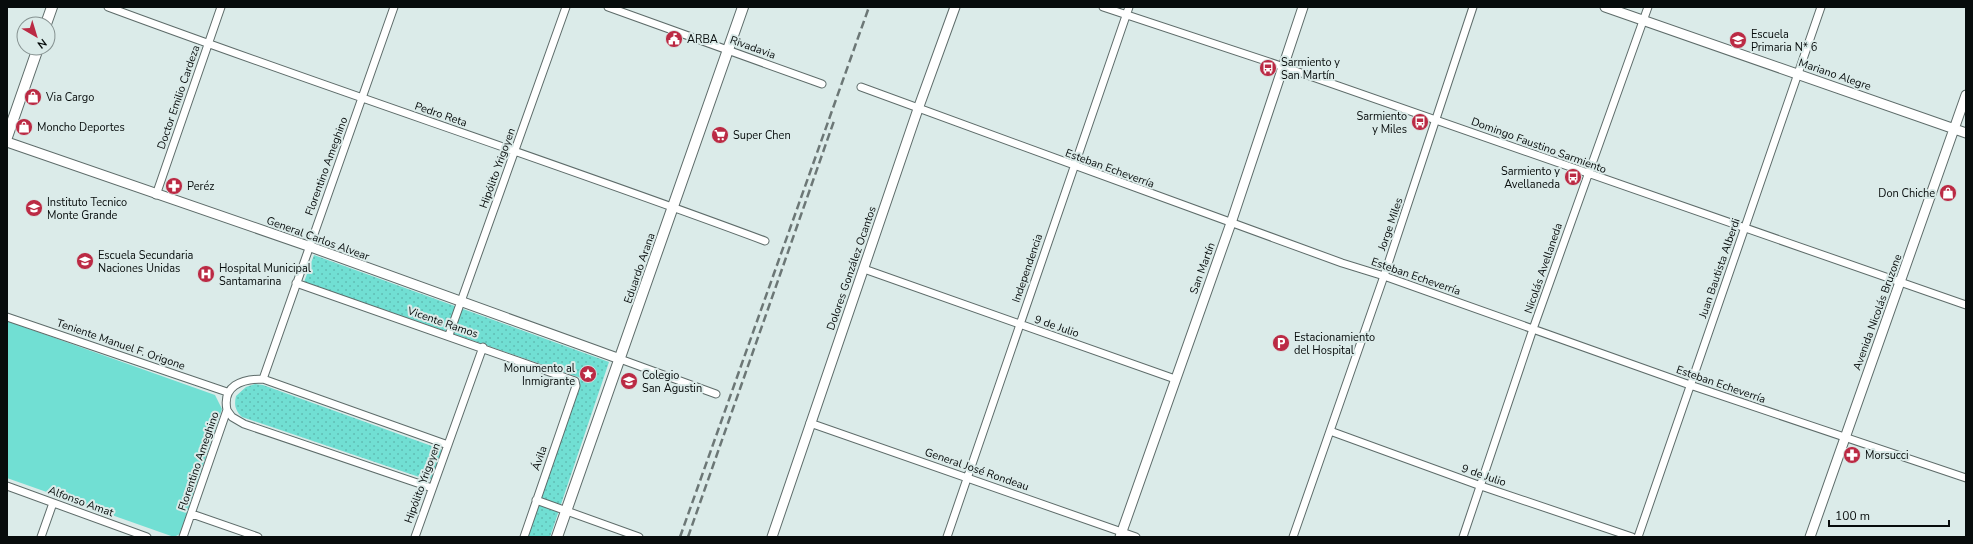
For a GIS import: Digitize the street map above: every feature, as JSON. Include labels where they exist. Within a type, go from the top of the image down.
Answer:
[{"type":"main road","name":"Eduardo Arana","points":[[557,537],[743,7]]},
{"type":"main road","points":[[7,137],[35,56]]},
{"type":"street","name":"Pedro Reta","points":[[108,7],[208,44],[673,206],[765,241]]},
{"type":"street","name":"Doctor Emilio Cardeza","points":[[156,195],[221,7]]},
{"type":"street","name":"Florentino Ameghino","points":[[262,379],[394,7]]},
{"type":"street","name":"Hipólito Yrigoyen","points":[[449,335],[566,7]]},
{"type":"street","name":"Rivadavia","points":[[608,7],[822,84]]},
{"type":"street","name":"Dolores González Ocantos","points":[[772,537],[918,109],[955,7]]},
{"type":"street","name":"Domingo Faustino Sarmiento","points":[[1103,7],[1284,67],[1588,175],[1966,305]]},
{"type":"street","name":"Independencia","points":[[947,537],[1129,7]]},
{"type":"street","name":"San Martín","points":[[1121,534],[1231,223],[1303,7]]},
{"type":"street","name":"Jorge Miles","points":[[1293,537],[1384,276],[1473,7]]},
{"type":"street","name":"Mariano Alegre","points":[[1605,7],[1966,133]]},
{"type":"street","name":"Nicolás Avellaneda","points":[[1463,537],[1533,329],[1648,7]]},
{"type":"street","name":"Juan Bautista Alberdi","points":[[1638,537],[1821,7]]},
{"type":"street","name":"Esteban Echeverría","points":[[861,87],[1231,223],[1690,385],[1966,478]]},
{"type":"street","name":"Avenida Nicolás Bruzone","points":[[1810,537],[1966,95]]},
{"type":"street","name":"General Carlos Alvear","points":[[7,142],[156,195],[308,246],[620,360]]},
{"type":"street","name":"9 de Julio","points":[[864,269],[1175,379]]},
{"type":"street","name":"Vicente Ramos","points":[[296,283],[483,347],[575,381],[576,386]]},
{"type":"street","name":"Teniente Manuel F. Origone","points":[[7,317],[228,392]]},
{"type":"street","name":"Hipólito Yrigoyen","points":[[414,537],[483,347]]},
{"type":"street","points":[[620,360],[716,394]]},
{"type":"street","points":[[228,392],[231,388],[246,381],[262,379],[448,445]]},
{"type":"street","name":"Ávila","points":[[524,537],[576,386]]},
{"type":"street","name":"Florentino Ameghino","points":[[183,537],[227,410],[225,398],[228,392]]},
{"type":"street","points":[[227,410],[232,416],[244,424],[432,488]]},
{"type":"street","name":"General José Rondeau","points":[[810,423],[968,477],[1121,534],[1136,537]]},
{"type":"street","name":"9 de Julio","points":[[1330,431],[1480,486],[1632,537]]},
{"type":"street","name":"Alfonso Amat","points":[[7,486],[147,537]]},
{"type":"street","points":[[536,500],[639,537]]},
{"type":"street","points":[[41,537],[53,503]]},
{"type":"street","points":[[192,514],[258,537]]},
{"type":"shaded area","points":[[314,255],[609,362],[550,537],[527,537],[581,378],[304,282]]},
{"type":"shaded area","points":[[7,321],[215,395],[222,409],[180,534],[174,537],[7,478]]},
{"type":"shaded area","points":[[255,384],[263,385],[442,450],[433,478],[428,480],[242,417],[236,407],[236,396],[246,387]]},
{"type":"railway","points":[[680,537],[869,7]]},
{"type":"railway","points":[[688,537],[835,118]]},
{"type":"place","name":"ARBA","points":[[674,39]]},
{"type":"place","name":"Escuela Primaria N* 6","points":[[1738,40]]},
{"type":"place","name":"Sarmiento y San Martín","points":[[1268,68]]},
{"type":"place","name":"Via Cargo","points":[[33,97]]},
{"type":"place","name":"Sarmiento y Miles","points":[[1420,122]]},
{"type":"place","name":"Moncho Deportes","points":[[24,127]]},
{"type":"place","name":"Super Chen","points":[[720,135]]},
{"type":"place","name":"Sarmiento y Avellaneda","points":[[1573,177]]},
{"type":"place","name":"Peréz","points":[[174,186]]},
{"type":"place","name":"Don Chiche","points":[[1948,193]]},
{"type":"place","name":"Instituto Tecnico Monte Grande","points":[[34,208]]},
{"type":"place","name":"Escuela Secundaria Naciones Unidas","points":[[85,261]]},
{"type":"place","name":"Hospital Municipal Santamarina","points":[[206,274]]},
{"type":"place","name":"Estacionamiento del Hospital","points":[[1281,343]]},
{"type":"place","name":"Monumento al Inmigrante","points":[[588,374]]},
{"type":"place","name":"Colegio San Agustin","points":[[629,381]]},
{"type":"place","name":"Morsucci","points":[[1852,455]]}]
